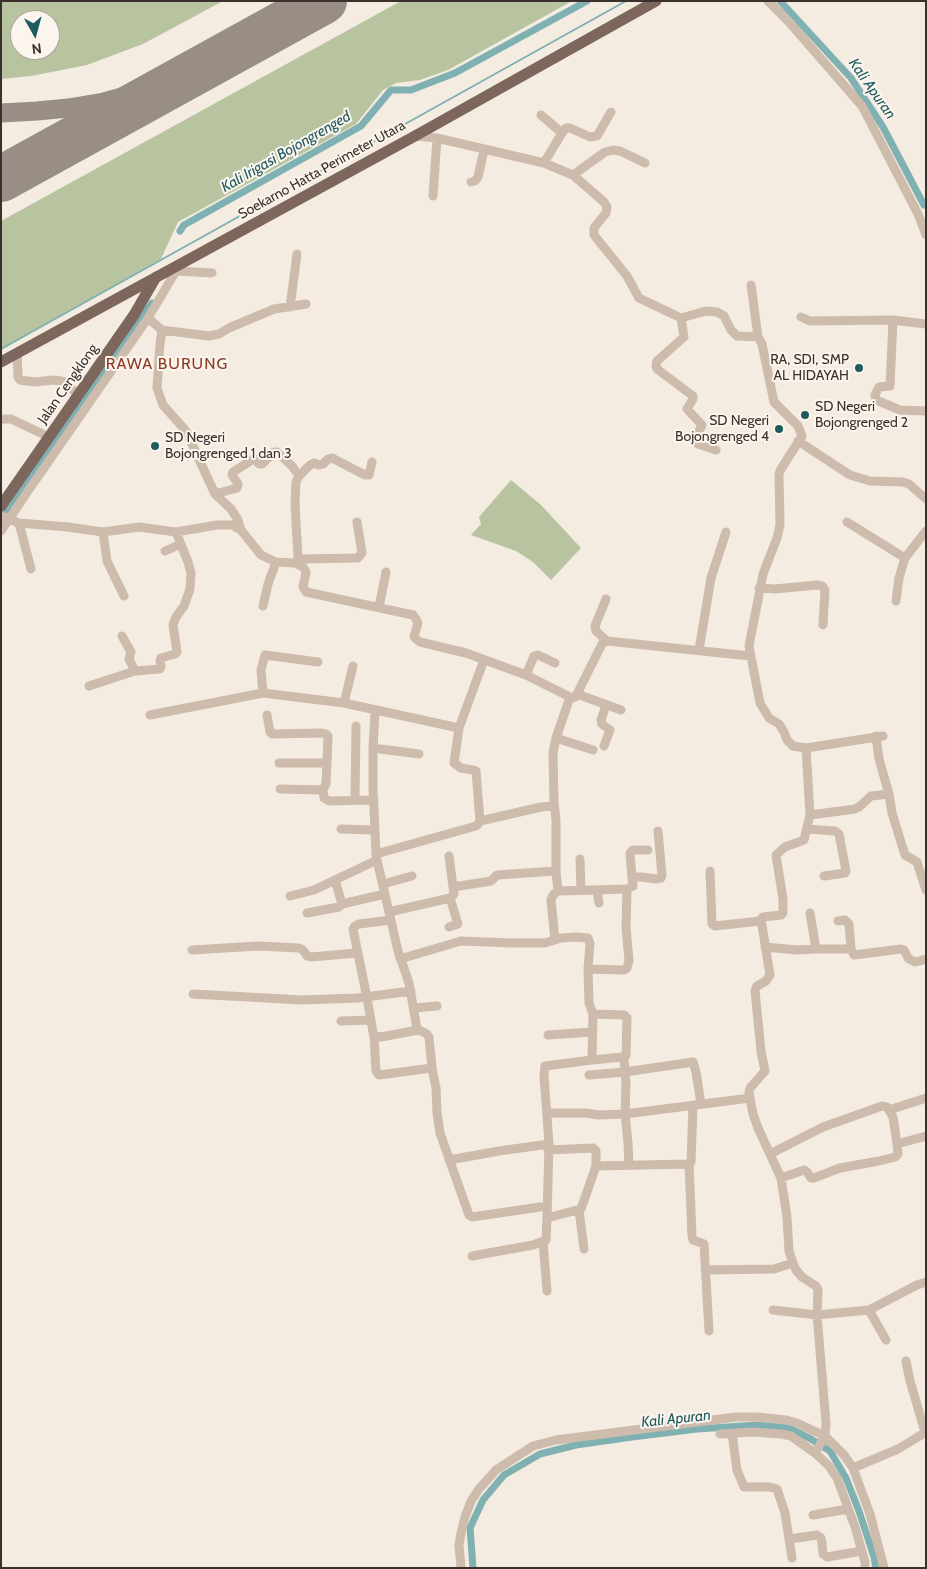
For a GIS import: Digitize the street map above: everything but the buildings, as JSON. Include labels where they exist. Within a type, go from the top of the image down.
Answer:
[{"type":"main road","name":"Soekarno Hatta Perimeter Utara","points":[[1,362],[156,277],[175,269],[656,1]]},
{"type":"main road","name":"Jalan Cengklong","points":[[1,506],[78,395],[99,377],[156,277]]},
{"type":"street","points":[[768,1],[862,106],[922,212],[926,235]]},
{"type":"street","points":[[544,164],[566,128],[590,137],[597,136],[611,112]]},
{"type":"street","points":[[541,116],[562,133]]},
{"type":"street","points":[[415,136],[437,138],[544,164],[573,175],[604,202],[607,207],[606,213],[594,228],[594,235],[627,276],[639,298],[681,318],[706,311],[717,312],[724,316],[731,330],[737,336],[758,337]]},
{"type":"street","points":[[433,196],[437,138]]},
{"type":"street","points":[[471,182],[475,181],[478,177],[484,150]]},
{"type":"street","points":[[573,175],[605,152],[613,150],[620,151],[645,163]]},
{"type":"street","points":[[290,307],[297,254]]},
{"type":"street","points":[[1,531],[6,518],[28,491],[99,377],[148,318],[175,269],[212,273]]},
{"type":"street","points":[[751,285],[758,337],[762,344],[774,402],[798,426],[802,436],[779,474],[780,525],[778,538],[759,588],[749,646],[760,703],[769,718],[779,724],[786,740],[793,746],[806,748],[879,736],[879,759],[889,794],[892,813],[905,855],[917,862],[926,890]]},
{"type":"street","points":[[148,318],[162,330],[209,336],[219,334],[274,309],[306,304]]},
{"type":"street","points":[[801,317],[810,322],[893,320],[926,324]]},
{"type":"street","points":[[681,318],[684,337],[657,362],[656,366],[657,369],[693,396],[694,399],[686,409],[702,425],[696,441],[698,444],[716,450]]},
{"type":"street","points":[[893,320],[890,386],[879,386],[875,395],[876,400],[900,410],[926,411]]},
{"type":"street","points":[[162,330],[157,388],[163,404],[186,431],[215,494],[231,509],[242,530],[262,554],[276,562],[358,558],[362,553],[357,522]]},
{"type":"street","points":[[17,353],[18,377],[20,380],[65,382],[78,395]]},
{"type":"street","points":[[1,419],[11,419],[49,437]]},
{"type":"street","points":[[798,441],[850,475],[870,481],[903,482],[909,484],[926,499]]},
{"type":"street","points":[[215,494],[236,488],[238,484],[232,475],[233,472],[255,459],[259,464],[262,464],[274,452],[277,452],[292,466],[298,476]]},
{"type":"street","points":[[372,462],[369,475],[365,475],[332,458],[323,464],[318,465],[314,463],[310,465],[298,476],[295,503],[296,561],[306,572],[304,587],[306,592],[413,615],[418,623],[414,636],[420,642],[454,650],[484,660],[573,695],[621,710]]},
{"type":"street","points":[[6,518],[19,523],[103,532],[139,527],[176,532],[217,525],[232,525],[242,530]]},
{"type":"street","points":[[847,522],[905,558]]},
{"type":"street","points":[[19,523],[31,569]]},
{"type":"street","points":[[896,600],[899,578],[905,558],[926,531]]},
{"type":"street","points":[[103,532],[107,561],[124,596]]},
{"type":"street","points":[[89,686],[135,671],[160,669],[161,658],[177,652],[173,625],[184,606],[190,589],[191,573],[176,532]]},
{"type":"street","points":[[699,650],[711,578],[726,532]]},
{"type":"street","points":[[165,551],[181,544]]},
{"type":"street","points":[[263,606],[276,562]]},
{"type":"street","points":[[379,607],[386,572]]},
{"type":"street","points":[[759,588],[775,589],[822,586],[825,590],[823,625]]},
{"type":"street","points":[[606,599],[595,626],[596,632],[607,641],[750,656]]},
{"type":"street","points":[[122,636],[131,652],[129,659],[135,671]]},
{"type":"street","points":[[558,891],[552,769],[553,752],[556,738],[573,695],[602,644],[607,641]]},
{"type":"street","points":[[263,692],[261,670],[265,655],[318,662]]},
{"type":"street","points":[[526,675],[534,656],[538,655],[555,663]]},
{"type":"street","points":[[290,896],[305,893],[335,880],[377,857],[476,826],[480,820],[476,771],[461,768],[454,763],[459,728],[484,660]]},
{"type":"street","points":[[344,703],[353,666]]},
{"type":"street","points":[[150,715],[263,692],[344,703],[459,728]]},
{"type":"street","points":[[604,746],[610,730],[602,724],[601,720],[606,705]]},
{"type":"street","points":[[375,711],[373,748],[374,830],[377,857],[418,1030]]},
{"type":"street","points":[[267,716],[272,734],[322,732],[328,736],[326,784],[322,790],[324,798],[329,801],[374,800]]},
{"type":"street","points":[[355,800],[356,726]]},
{"type":"street","points":[[556,738],[593,750]]},
{"type":"street","points":[[373,748],[419,754]]},
{"type":"street","points":[[710,871],[712,924],[715,926],[760,921],[763,917],[783,914],[783,899],[776,855],[785,847],[804,840],[810,815],[806,748]]},
{"type":"street","points":[[279,763],[327,762]]},
{"type":"street","points":[[280,789],[322,790]]},
{"type":"street","points":[[810,815],[855,809],[872,796],[889,794]]},
{"type":"street","points":[[480,820],[554,806]]},
{"type":"street","points":[[341,829],[374,830]]},
{"type":"street","points":[[807,829],[835,831],[839,834],[846,872],[824,876]]},
{"type":"street","points":[[632,878],[642,876],[656,879],[661,878],[658,831]]},
{"type":"street","points":[[555,940],[551,900],[558,891],[627,889],[633,886],[630,853],[633,850],[648,850]]},
{"type":"street","points":[[432,1068],[379,1075],[376,1071],[374,1036],[352,932],[354,926],[450,898],[454,894],[448,856]]},
{"type":"street","points":[[580,859],[581,890]]},
{"type":"street","points":[[453,887],[491,881],[497,875],[556,871]]},
{"type":"street","points":[[383,884],[412,876]]},
{"type":"street","points":[[335,880],[342,904]]},
{"type":"street","points":[[588,969],[624,970],[628,968],[627,889]]},
{"type":"street","points":[[597,890],[598,903]]},
{"type":"street","points":[[307,913],[340,907],[342,904],[385,894]]},
{"type":"street","points":[[448,927],[458,924],[450,898]]},
{"type":"street","points":[[810,913],[816,949]]},
{"type":"street","points":[[838,920],[845,920],[849,924],[851,949],[856,956],[901,949],[915,962],[926,959]]},
{"type":"street","points":[[760,921],[770,975],[766,981],[757,986],[755,991],[761,1052],[765,1071],[750,1088],[749,1092],[753,1114],[781,1178],[787,1217],[789,1251],[793,1264],[802,1277],[816,1286],[818,1290],[817,1315],[826,1416],[820,1445]]},
{"type":"street","points":[[400,959],[461,941],[512,943],[545,942],[575,937],[588,938],[590,944],[588,1003],[593,1014],[592,1060]]},
{"type":"street","points":[[192,950],[258,946],[303,950],[307,956],[311,957],[357,953]]},
{"type":"street","points":[[765,947],[797,950],[851,949]]},
{"type":"street","points":[[193,994],[302,1000],[367,998],[410,991]]},
{"type":"street","points":[[414,1008],[437,1006]]},
{"type":"street","points":[[593,1014],[624,1015],[626,1018],[626,1055],[624,1058],[626,1083],[625,1114],[629,1165]]},
{"type":"street","points":[[342,1021],[371,1020]]},
{"type":"street","points":[[374,1036],[381,1037],[418,1030],[427,1034],[436,1088],[440,1133],[471,1217],[547,1206]]},
{"type":"street","points":[[548,1035],[592,1032]]},
{"type":"street","points":[[472,1256],[533,1246],[547,1240],[548,1147],[544,1076],[546,1066],[624,1058]]},
{"type":"street","points":[[589,1074],[625,1072],[693,1062],[696,1072],[697,1105],[691,1162],[689,1164],[692,1236],[693,1240],[704,1244],[709,1330]]},
{"type":"street","points":[[547,1113],[625,1114],[750,1098]]},
{"type":"street","points":[[889,1110],[926,1098]]},
{"type":"street","points":[[770,1154],[823,1127],[882,1106],[886,1106],[893,1117],[898,1155],[895,1157],[879,1162],[840,1168],[814,1178],[810,1177],[806,1170],[781,1178]]},
{"type":"street","points":[[897,1144],[926,1136]]},
{"type":"street","points":[[449,1160],[499,1151],[548,1147],[592,1148],[596,1151],[596,1166],[582,1207],[578,1210],[547,1218]]},
{"type":"street","points":[[596,1166],[689,1164]]},
{"type":"street","points":[[578,1210],[584,1249]]},
{"type":"street","points":[[543,1242],[547,1290]]},
{"type":"street","points":[[706,1270],[774,1269],[793,1264]]},
{"type":"street","points":[[774,1310],[817,1315],[869,1310],[926,1282]]},
{"type":"street","points":[[869,1310],[886,1340]]},
{"type":"street","points":[[853,1468],[898,1449],[926,1432],[910,1381],[906,1361]]},
{"type":"street","points":[[461,1568],[459,1545],[471,1501],[496,1470],[532,1446],[556,1440],[736,1417],[765,1417],[797,1423],[820,1445],[834,1472],[848,1509],[862,1551],[865,1568]]},
{"type":"street","points":[[720,1434],[752,1432],[781,1434],[791,1436],[799,1441],[820,1445],[844,1455],[853,1468],[870,1514],[884,1568]]},
{"type":"street","points":[[732,1433],[737,1470],[743,1485],[747,1488],[770,1487],[777,1489],[790,1539],[792,1558]]},
{"type":"street","points":[[814,1515],[848,1509]]},
{"type":"street","points":[[790,1539],[817,1535],[820,1538],[823,1554],[827,1557],[862,1551]]},
{"type":"green space","points":[[1,1],[223,1],[143,44],[87,65],[31,76],[1,79]]},
{"type":"green space","points":[[401,1],[572,1],[448,70],[420,80],[396,83],[383,90],[356,124],[178,222],[161,259],[1,350],[1,221]]},
{"type":"green space","points":[[511,480],[541,505],[581,548],[551,580],[533,562],[516,551],[471,535],[481,524],[479,517]]},
{"type":"waterway","name":"Kali Irigasi Bojongrenged","points":[[180,231],[184,225],[361,126],[391,90],[411,90],[455,73],[587,1]]},
{"type":"waterway","points":[[1,349],[626,1]]},
{"type":"waterway","name":"Kali Apuran","points":[[780,1],[851,78],[883,127],[924,205]]},
{"type":"waterway","name":"Kali Irigasi Bojongrenged","points":[[1,519],[152,303]]},
{"type":"waterway","name":"Kali Apuran","points":[[473,1568],[470,1528],[483,1500],[504,1475],[540,1454],[576,1445],[632,1437],[697,1429],[757,1425],[789,1428],[830,1451],[846,1478],[859,1511],[876,1568]]},
{"type":"taxiway","points":[[1,113],[68,108],[104,102],[171,82],[214,62]]},
{"type":"runway","points":[[1,179],[324,1]]},
{"type":"place","name":"RA, SDI, SMP AL HIDAYAH","points":[[859,368]]},
{"type":"place","name":"SD Negeri Bojongrenged 2","points":[[805,415]]},
{"type":"place","name":"SD Negeri Bojongrenged 4","points":[[779,429]]},
{"type":"place","name":"SD Negeri Bojongrenged 1 dan 3","points":[[155,446]]},
{"type":"district","name":"RAWA BURUNG","points":[[167,364]]}]
